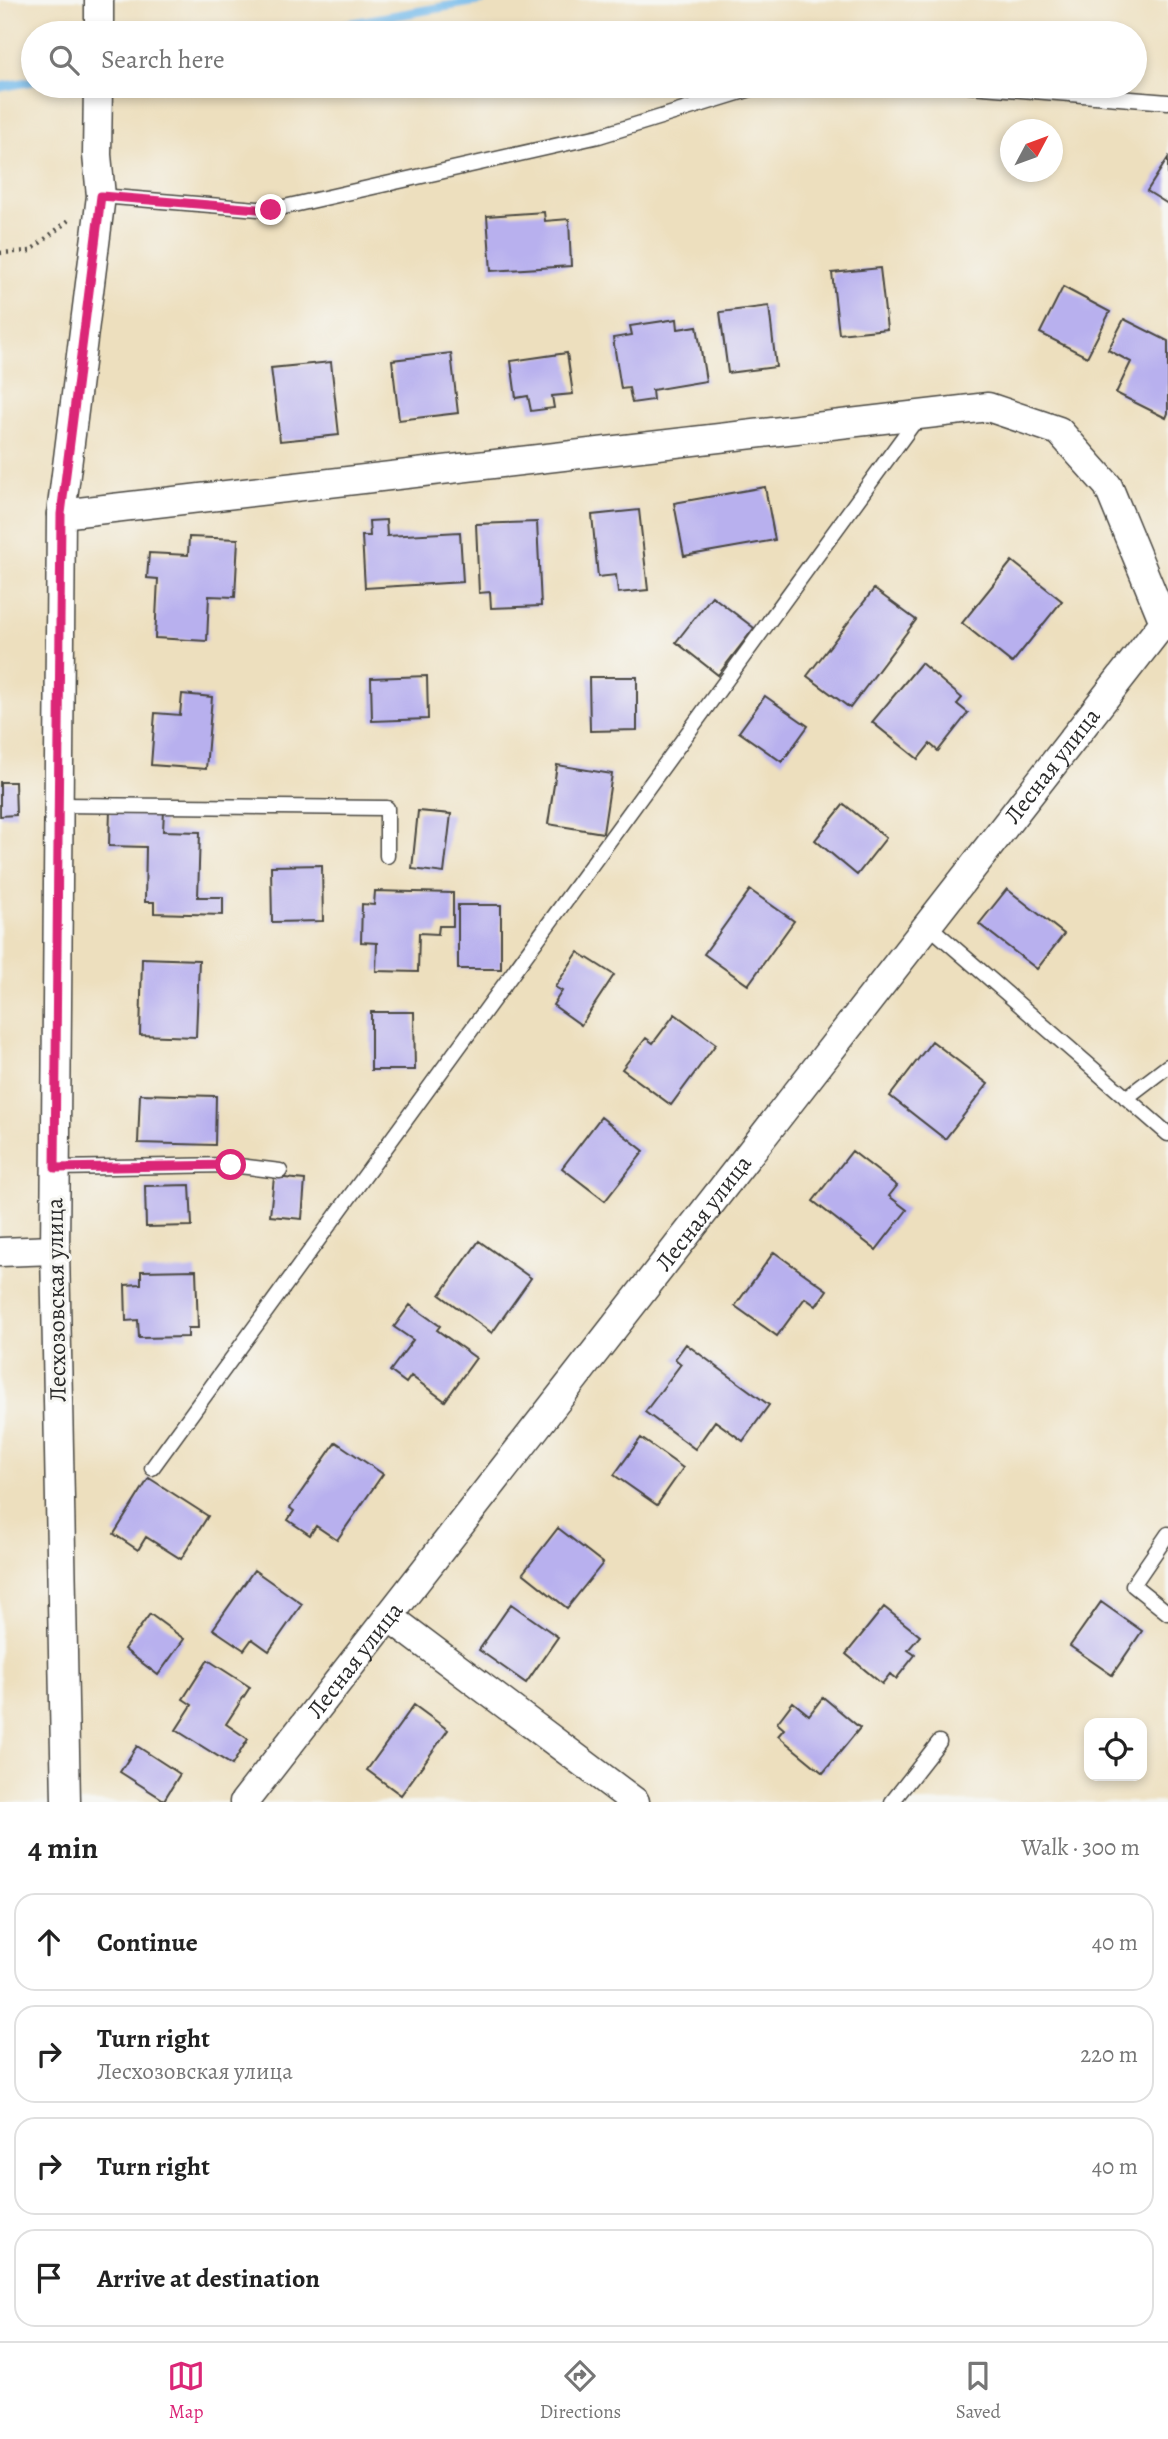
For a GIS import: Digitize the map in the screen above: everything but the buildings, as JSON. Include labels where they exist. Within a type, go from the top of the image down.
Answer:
[{"type":"street","points":[[99,0],[99,21]]},
{"type":"street","name":"Лесхозовская улица","points":[[66,1802],[55,1250],[61,514],[101,196],[97,155],[98,98]]},
{"type":"street","points":[[61,514],[988,407],[1059,431],[1108,486],[1166,621]]},
{"type":"street","name":"Лесная улица","points":[[244,1802],[1166,621]]},
{"type":"street","points":[[0,1252],[55,1250]]},
{"type":"street","points":[[388,1616],[635,1802]]},
{"type":"lane","points":[[101,196],[271,210],[599,136],[722,98]]},
{"type":"lane","points":[[1118,98],[1168,102]]},
{"type":"lane","points":[[152,1468],[919,415]]},
{"type":"lane","points":[[59,805],[387,808],[387,856]]},
{"type":"lane","points":[[928,925],[1168,1134]]},
{"type":"lane","points":[[1126,1098],[1168,1066]]},
{"type":"lane","points":[[55,1168],[231,1165],[280,1171]]},
{"type":"lane","points":[[1168,1534],[1133,1585],[1168,1613]]},
{"type":"lane","points":[[892,1802],[939,1742]]},
{"type":"path","points":[[0,253],[30,251],[101,196]]},
{"type":"waterway","points":[[364,21],[483,0]]},
{"type":"waterway","points":[[0,87],[21,83]]},
{"type":"route","points":[[231,1165],[55,1168],[61,514],[101,196],[271,210]]}]
